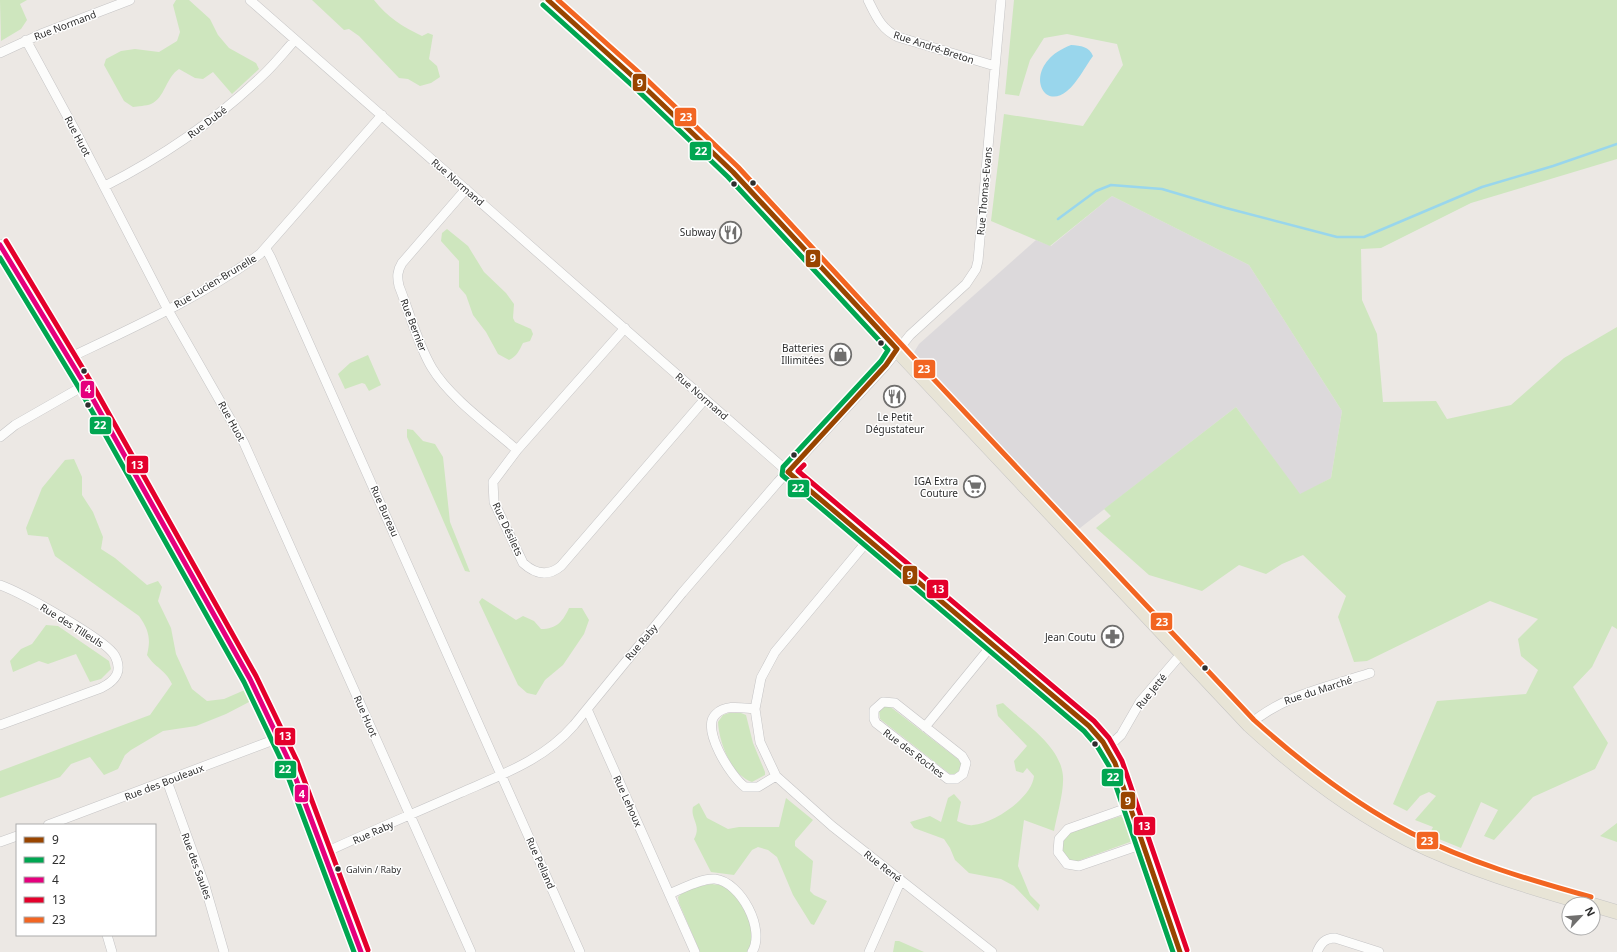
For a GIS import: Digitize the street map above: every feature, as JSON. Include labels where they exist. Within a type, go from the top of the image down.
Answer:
[{"type":"main road","points":[[548,0],[639,82],[733,172],[897,350],[1249,725],[1286,759],[1324,788],[1381,825],[1409,840],[1444,856],[1492,874],[1563,896]]},
{"type":"main road","points":[[1601,907],[1617,912]]},
{"type":"street","name":"Rue Normand","points":[[0,53],[26,40],[130,0]]},
{"type":"street","name":"Rue Normand","points":[[250,0],[788,472],[1089,726],[1107,748],[1115,763],[1143,844],[1177,951]]},
{"type":"street","name":"Rue André-Breton","points":[[868,0],[882,26],[888,32],[898,37],[995,66]]},
{"type":"street","name":"Rue Thomas-Evans","points":[[897,350],[910,334],[966,284],[976,269],[979,252],[1001,0]]},
{"type":"street","name":"Rue Huot","points":[[26,40],[105,186],[168,310],[244,443],[410,816]]},
{"type":"street","name":"Rue Dubé","points":[[105,186],[152,161],[202,126],[263,76],[295,40]]},
{"type":"street","name":"Rue Lucien-Brunelle","points":[[69,358],[168,310],[238,269],[266,250],[382,115]]},
{"type":"street","name":"Rue Bernier","points":[[466,189],[402,263],[398,270],[399,286],[426,357],[439,378],[458,398],[517,450]]},
{"type":"street","points":[[0,245],[85,385],[250,679],[279,738],[361,952]]},
{"type":"street","name":"Rue Bureau","points":[[266,250],[284,287],[502,774]]},
{"type":"street","name":"Rue Désilets","points":[[625,328],[517,450],[493,482],[494,502],[523,563],[534,572],[548,573],[555,571],[570,558],[705,399]]},
{"type":"street","name":"Rue Raby","points":[[324,853],[410,816],[532,760],[555,744],[587,709],[682,593],[788,472],[886,365],[897,350]]},
{"type":"street","points":[[2,433],[85,385]]},
{"type":"street","name":"Rue René","points":[[869,539],[775,652],[761,678],[755,709],[760,742],[776,776],[832,826],[992,952]]},
{"type":"street","name":"Rue des Tilleuls","points":[[0,585],[25,596],[103,644],[115,656],[118,671],[116,678],[101,688],[0,725]]},
{"type":"street","points":[[925,727],[992,645]]},
{"type":"street","name":"Rue Jetté","points":[[1107,748],[1121,736],[1140,702],[1182,653]]},
{"type":"street","name":"Rue du Marché","points":[[1249,725],[1269,709],[1283,702],[1370,673]]},
{"type":"street","name":"Rue des Roches","points":[[891,702],[925,727],[964,759],[965,771],[960,777],[948,779],[882,728],[874,719],[874,710],[880,703],[891,702]]},
{"type":"street","points":[[755,709],[731,707],[716,713],[712,718],[710,725],[714,739],[732,774],[745,787],[758,787],[776,776]]},
{"type":"street","name":"Rue Lehoux","points":[[587,709],[695,952]]},
{"type":"street","name":"Rue des Bouleaux","points":[[54,824],[66,822],[279,738]]},
{"type":"street","name":"Rue Pelland","points":[[502,774],[580,952]]},
{"type":"street","name":"Rue des Saules","points":[[167,782],[205,886],[224,952]]},
{"type":"street","points":[[1130,807],[1068,829],[1059,839],[1058,852],[1067,864],[1079,866],[1143,844]]},
{"type":"street","points":[[410,816],[471,952]]},
{"type":"street","points":[[0,842],[16,836]]},
{"type":"street","points":[[669,894],[705,880],[714,879],[724,881],[732,886],[740,894],[753,918],[756,941],[752,952]]},
{"type":"street","points":[[869,952],[901,880]]},
{"type":"street","points":[[107,936],[112,952]]},
{"type":"street","points":[[1317,952],[1324,941],[1329,938],[1335,938],[1379,952]]},
{"type":"shaded area","points":[[1112,196],[1249,265],[1342,411],[1331,478],[1300,495],[1236,407],[1071,535],[908,362],[919,344],[1036,240],[1051,246]]},
{"type":"green space","points":[[0,0],[27,0],[20,4],[27,20],[21,29],[1,41]]},
{"type":"green space","points":[[176,0],[189,0],[210,19],[218,35],[229,48],[256,63],[259,69],[232,94],[213,72],[203,79],[195,78],[179,69],[171,77],[156,101],[149,105],[133,107],[124,101],[104,65],[106,59],[121,51],[135,49],[159,52],[177,41],[180,32],[173,5]]},
{"type":"green space","points":[[312,0],[374,0],[390,16],[408,29],[422,36],[428,33],[433,35],[429,59],[437,66],[440,77],[431,83],[420,86],[408,79],[399,78],[359,36],[349,29],[344,30]]},
{"type":"green space","points":[[1014,0],[1617,0],[1617,159],[1471,203],[1381,248],[1361,249],[1362,300],[1377,334],[1383,402],[1436,401],[1447,419],[1511,405],[1564,358],[1617,327],[1617,629],[1612,626],[1592,667],[1573,687],[1608,743],[1595,769],[1533,797],[1494,840],[1484,836],[1498,810],[1481,802],[1461,848],[1429,835],[1433,827],[1415,820],[1436,796],[1429,792],[1420,796],[1407,811],[1393,804],[1437,701],[1526,694],[1538,670],[1521,656],[1518,639],[1538,619],[1490,601],[1367,661],[1354,662],[1338,617],[1346,596],[1303,555],[1282,564],[1266,574],[1239,565],[1202,591],[1149,575],[1096,528],[1111,516],[1104,509],[1236,407],[1300,494],[1331,478],[1342,411],[1249,265],[1112,196],[1050,246],[991,221],[1004,114],[1083,126],[1123,65],[1117,44],[1067,34],[1044,38],[1030,60],[1019,96],[1005,94]]},
{"type":"green space","points":[[447,229],[468,246],[484,272],[506,293],[514,304],[513,318],[515,322],[531,329],[533,334],[530,341],[523,343],[516,355],[509,360],[498,354],[486,332],[473,315],[466,295],[459,287],[459,261],[441,241],[442,233]]},
{"type":"green space","points":[[368,355],[381,385],[369,391],[365,384],[362,383],[345,389],[338,374],[350,363]]},
{"type":"green space","points":[[407,429],[413,430],[423,441],[435,444],[443,457],[450,522],[470,572],[465,571],[407,437]]},
{"type":"green space","points":[[74,459],[82,477],[82,495],[93,512],[103,537],[101,549],[115,558],[147,585],[158,581],[162,587],[158,601],[171,628],[176,654],[192,689],[207,701],[224,699],[247,689],[251,701],[226,714],[196,726],[163,731],[131,750],[125,755],[118,769],[104,775],[90,757],[71,764],[60,777],[0,798],[0,771],[150,715],[172,684],[166,675],[147,655],[149,639],[147,630],[139,616],[55,556],[48,537],[28,535],[26,528],[42,488],[65,460]]},
{"type":"green space","points":[[482,598],[516,620],[523,616],[534,621],[541,629],[551,628],[559,623],[569,608],[582,608],[589,620],[584,634],[563,665],[545,680],[536,695],[527,693],[518,685],[479,602]]},
{"type":"green space","points":[[46,625],[58,626],[109,661],[111,669],[101,679],[90,682],[76,654],[48,664],[39,661],[13,672],[10,661],[21,649],[32,644]]},
{"type":"green space","points":[[1003,703],[1048,744],[1060,764],[1063,776],[1061,796],[1054,831],[1024,820],[1018,866],[1030,895],[1040,905],[1038,911],[1014,886],[1001,879],[969,873],[955,860],[944,839],[914,828],[910,822],[930,816],[941,822],[948,798],[954,794],[961,802],[957,821],[969,825],[982,823],[991,820],[1011,808],[1027,793],[1034,776],[1027,768],[1023,773],[1016,771],[1014,761],[1027,746],[998,716],[996,705]]},
{"type":"green space","points":[[888,705],[959,760],[961,764],[958,772],[955,774],[950,774],[880,719],[879,710]]},
{"type":"green space","points":[[729,713],[741,713],[746,715],[753,743],[765,772],[765,775],[752,782],[745,778],[732,765],[721,739],[718,722],[723,715]]},
{"type":"green space","points":[[786,798],[813,820],[795,841],[795,846],[813,861],[810,891],[814,895],[827,901],[814,925],[811,924],[793,895],[777,857],[768,850],[758,847],[752,850],[734,875],[711,872],[694,839],[697,830],[693,815],[693,807],[699,803],[707,818],[728,829],[739,827],[779,827]]},
{"type":"green space","points":[[1121,816],[1128,828],[1130,842],[1075,862],[1070,861],[1063,853],[1062,843],[1069,833]]},
{"type":"green space","points":[[1617,823],[1617,842],[1600,836]]},
{"type":"green space","points":[[712,884],[731,889],[742,904],[752,930],[751,946],[747,952],[700,952],[679,903],[678,897],[689,889]]},
{"type":"green space","points":[[895,941],[899,941],[924,952],[893,952]]},
{"type":"water","points":[[1071,45],[1087,48],[1093,56],[1071,88],[1058,96],[1050,96],[1044,91],[1040,83],[1041,74],[1046,63],[1055,53]]},
{"type":"waterway","points":[[1058,219],[1096,191],[1111,185],[1162,189],[1226,208],[1337,237],[1364,237],[1482,187],[1553,166],[1617,144]]},
{"type":"transit line","name":"9","points":[[548,0],[639,82],[733,172],[897,349]]},
{"type":"transit line","name":"23","points":[[558,0],[644,77],[738,167],[913,357],[1254,720],[1272,736],[1309,767],[1348,795],[1411,833],[1477,862],[1588,896]]},
{"type":"transit line","name":"22","points":[[543,5],[634,87],[728,177],[888,350],[881,361],[783,467],[782,475],[1084,731],[1097,746],[1109,766],[1173,952]]},
{"type":"transit line","name":"13","points":[[6,241],[91,382],[256,676],[297,761],[368,950]]},
{"type":"transit line","name":"4","points":[[0,245],[85,385],[250,679],[290,763],[361,952]]},
{"type":"transit line","name":"22","points":[[0,258],[79,388],[244,682],[284,766],[354,952]]},
{"type":"transit line","name":"9","points":[[788,472],[886,365],[897,349]]},
{"type":"transit line","name":"13","points":[[804,465],[798,471],[1094,721],[1109,738],[1122,761],[1187,950]]},
{"type":"transit line","name":"9","points":[[788,472],[1089,726],[1103,742],[1115,763],[1180,952]]},
{"type":"place","name":"Subway","points":[[731,232]]},
{"type":"place","name":"Batteries Illimitées","points":[[840,354]]},
{"type":"place","name":"Le Petit Dégustateur","points":[[895,397]]},
{"type":"place","name":"IGA Extra Couture","points":[[974,487]]},
{"type":"place","name":"Jean Coutu","points":[[1112,637]]},
{"type":"place","name":"Galvin / Raby","points":[[338,869]]}]
